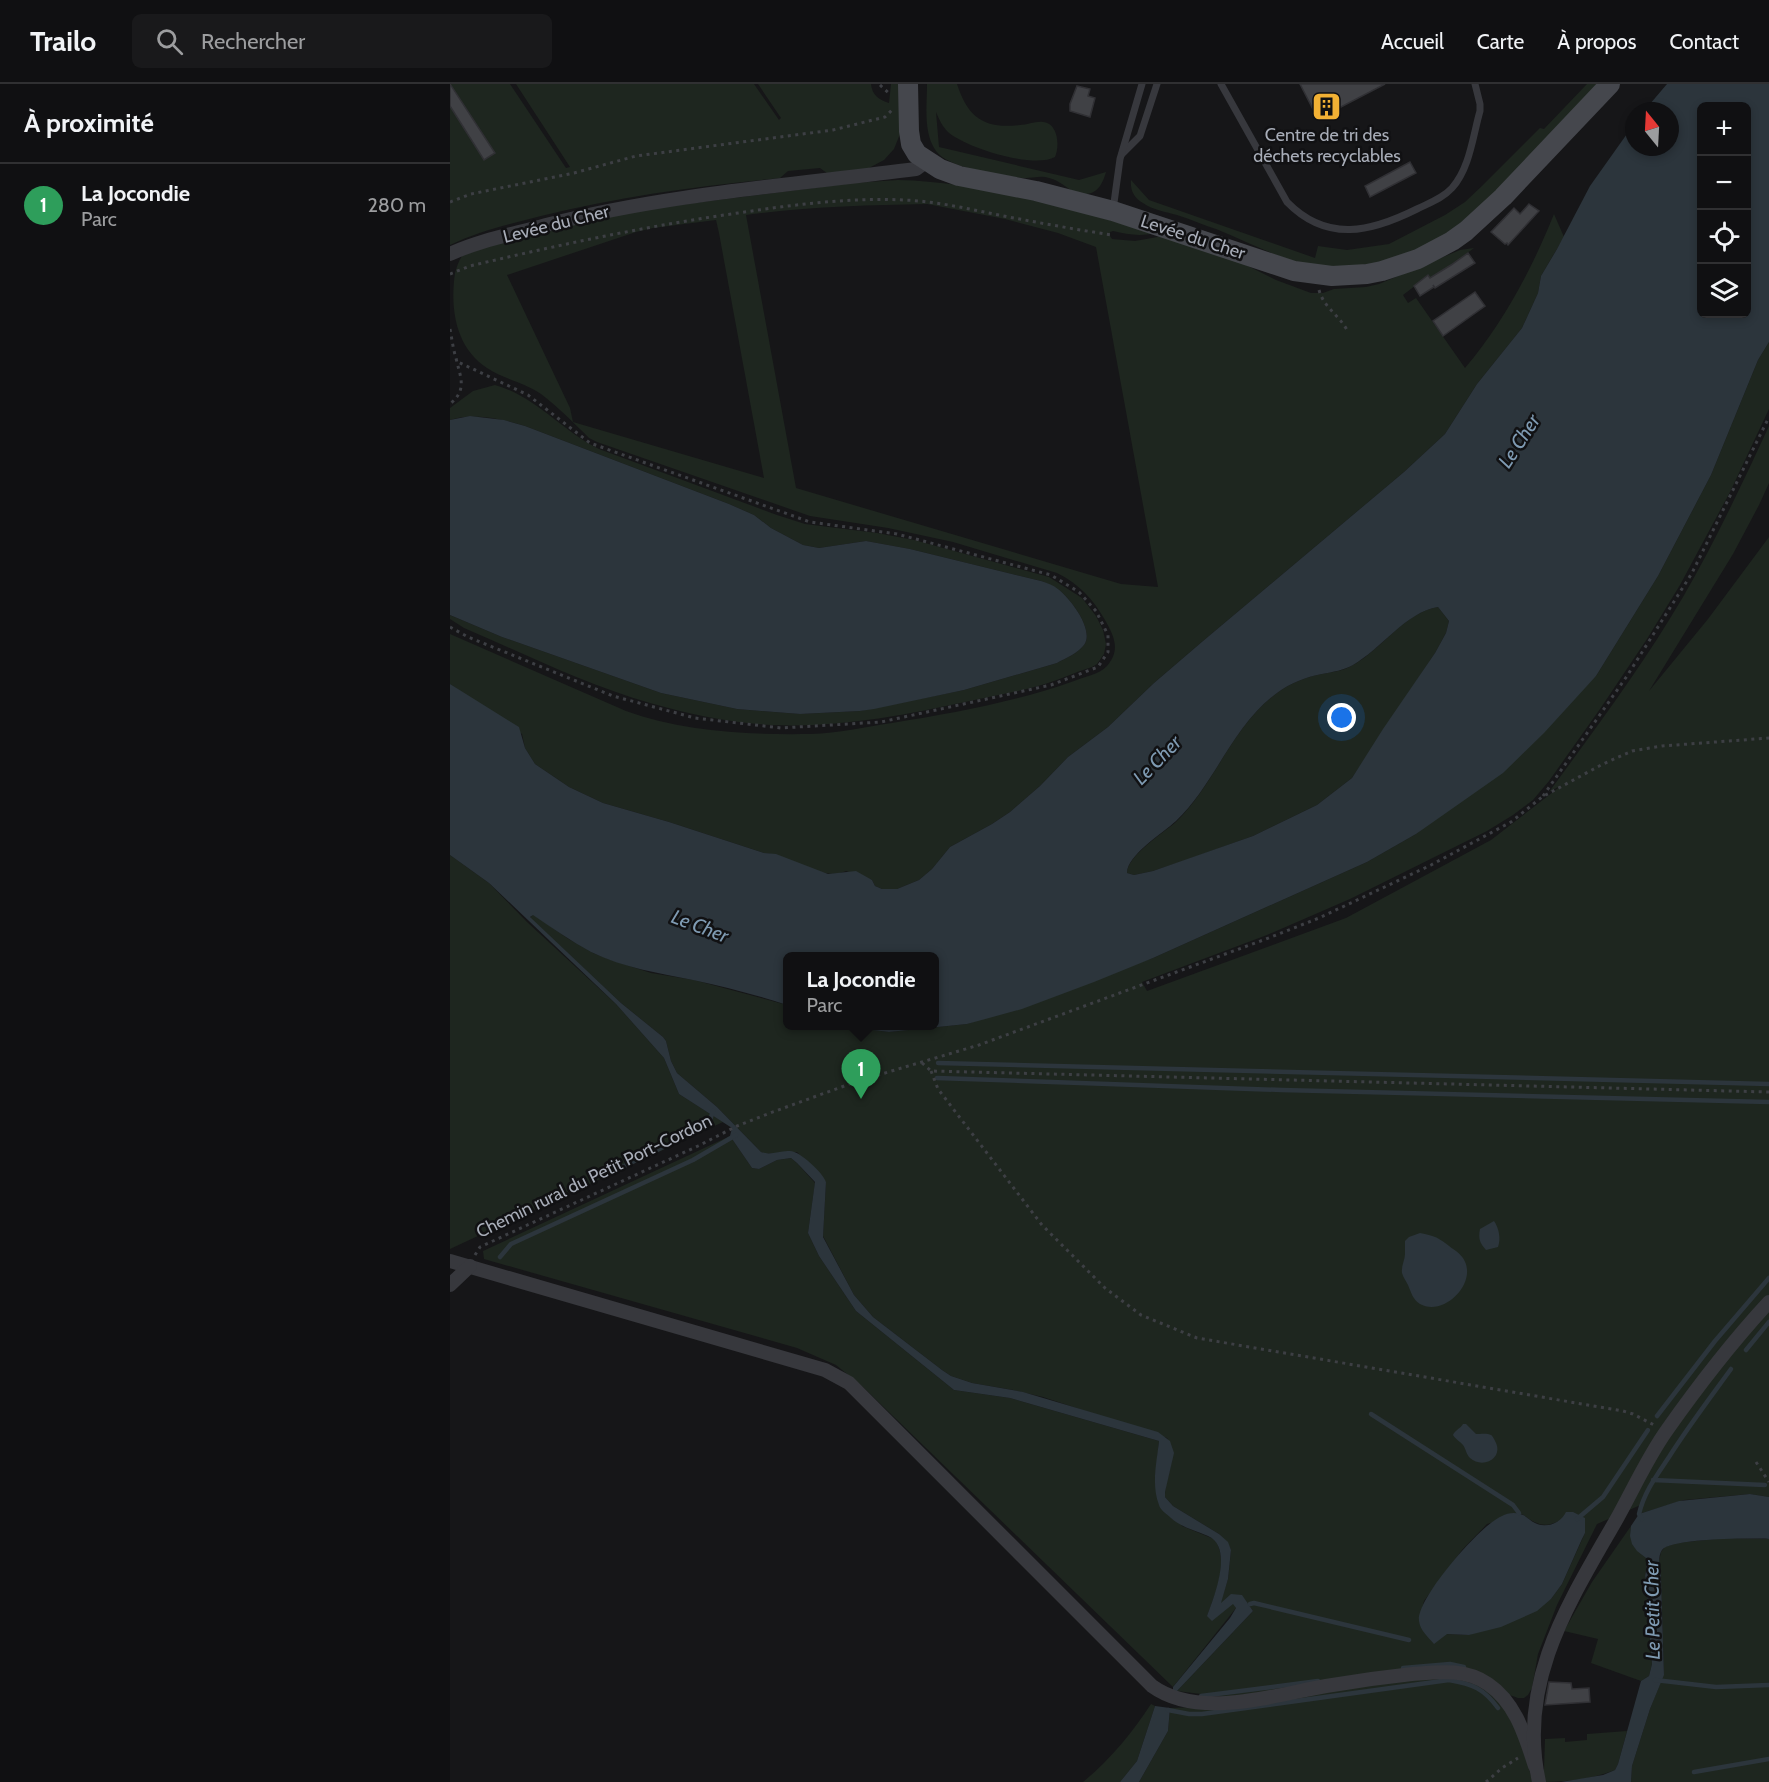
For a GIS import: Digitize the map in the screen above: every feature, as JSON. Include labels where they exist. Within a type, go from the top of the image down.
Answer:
[{"type":"street","points":[[908,84],[911,144],[927,161]]},
{"type":"street","points":[[915,84],[927,161]]},
{"type":"street","name":"Levée du Cher","points":[[450,254],[479,242],[579,217],[716,193],[916,169],[927,161],[948,173],[1024,188],[1113,211],[1294,271],[1350,276],[1382,272],[1418,259],[1466,231],[1503,197],[1610,84]]},
{"type":"street","points":[[450,1261],[825,1370],[849,1383],[1152,1686],[1170,1697],[1193,1701],[1231,1702],[1325,1686],[1437,1671],[1454,1672],[1475,1677],[1489,1684],[1515,1713],[1535,1770]]},
{"type":"street","name":"Chemin rural du Petit Port-Cordon","points":[[450,1285],[470,1266]]},
{"type":"street","points":[[1535,1770],[1536,1695],[1547,1655],[1574,1592],[1665,1432],[1710,1372],[1769,1302]]},
{"type":"street","points":[[1515,1713],[1520,1715],[1535,1713]]},
{"type":"lane","points":[[1113,211],[1122,154],[1142,84]]},
{"type":"lane","points":[[1122,154],[1140,136],[1157,84]]},
{"type":"lane","points":[[1221,84],[1287,202],[1307,219],[1326,227],[1340,229],[1365,228],[1392,222],[1441,197],[1453,187],[1462,174],[1467,160],[1480,111],[1475,84]]},
{"type":"path","points":[[880,85],[890,93],[893,100]]},
{"type":"path","points":[[450,202],[471,194],[574,173],[636,156],[842,128],[885,117],[894,105]]},
{"type":"path","points":[[450,274],[470,266],[603,236],[800,204],[841,201],[920,201],[1112,235]]},
{"type":"path","points":[[1314,274],[1323,302],[1341,320],[1347,330]]},
{"type":"path","points":[[450,329],[456,361],[462,377],[458,398],[450,404]]},
{"type":"path","points":[[450,627],[468,637],[613,696],[695,718],[781,728],[881,722],[1051,685],[1098,667],[1108,652],[1108,635],[1096,611],[1079,592],[1051,575],[897,534],[810,522],[590,443],[528,395],[456,361]]},
{"type":"path","points":[[1542,797],[1628,676],[1692,573],[1769,417]]},
{"type":"path","points":[[1542,797],[1632,751],[1662,746],[1769,738]]},
{"type":"path","name":"Chemin rural du Petit Port-Cordon","points":[[470,1266],[480,1248],[732,1128],[858,1081],[979,1045],[1056,1018],[1319,918],[1431,865],[1511,822],[1542,797]]},
{"type":"path","points":[[921,1062],[930,1071],[938,1089],[1042,1225],[1106,1288],[1141,1315],[1197,1338],[1623,1411],[1665,1432]]},
{"type":"path","points":[[930,1071],[1769,1092]]},
{"type":"path","points":[[1756,1462],[1769,1482]]},
{"type":"path","points":[[1486,1782],[1514,1760],[1535,1770]]},
{"type":"shaded area","points":[[450,84],[510,84],[566,168],[570,167],[516,84],[754,84],[779,120],[781,118],[758,84],[871,84],[877,96],[889,103],[891,84],[899,84],[900,134],[894,149],[884,160],[867,169],[827,173],[820,168],[788,171],[780,178],[630,197],[518,222],[450,245]]},
{"type":"shaded area","points":[[927,84],[957,84],[961,96],[972,113],[987,123],[1007,126],[1048,123],[1055,131],[1057,141],[1055,157],[1045,160],[1017,159],[1000,155],[969,144],[948,132],[936,112],[939,147],[1079,180],[1106,172],[1102,183],[1094,192],[1081,194],[1049,178],[1022,178],[989,173],[963,167],[943,157],[936,151],[929,136]]},
{"type":"shaded area","points":[[1587,84],[1597,84],[1483,205],[1439,238],[1389,260],[1352,266],[1318,266],[1297,262],[1216,229],[1151,207],[1137,199],[1131,187],[1131,180],[1149,200],[1315,258],[1318,246],[1347,250],[1389,244],[1465,202],[1540,128],[1544,129]]},
{"type":"shaded area","points":[[898,180],[931,182],[1028,198],[1154,233],[1138,235],[1113,231],[1110,232],[1112,239],[1135,241],[1163,236],[1240,262],[1276,280],[1311,293],[1379,284],[1460,250],[1474,248],[1445,270],[1430,278],[1428,276],[1403,295],[1408,303],[1416,298],[1465,368],[1492,333],[1516,295],[1554,214],[1564,237],[1541,276],[1538,293],[1522,328],[1477,384],[1445,434],[1404,472],[1154,683],[1108,727],[1068,757],[1010,812],[950,847],[932,869],[919,880],[897,889],[882,889],[875,886],[872,880],[846,871],[826,873],[815,871],[784,858],[603,803],[569,787],[535,764],[525,748],[522,734],[450,684],[450,634],[626,711],[648,718],[717,731],[811,734],[851,730],[984,706],[1052,688],[1096,673],[1107,666],[1115,649],[1108,626],[1096,605],[1085,593],[1057,573],[953,542],[888,528],[810,516],[597,442],[589,438],[541,394],[487,368],[476,359],[461,338],[453,300],[455,273],[462,256],[498,242],[638,210],[853,183]],"holes":[[[927,204],[1005,219],[1058,233],[1096,247],[1158,587],[1121,584],[796,488],[746,215],[836,207]],[[716,220],[719,233],[764,478],[573,422],[570,408],[507,275],[636,232]]]},
{"type":"shaded area","points":[[1769,342],[1769,409],[1730,492],[1680,585],[1647,639],[1600,709],[1533,800],[1487,831],[1350,899],[1267,935],[1142,982],[1147,991],[1346,918],[1491,840],[1562,785],[1549,792],[1602,720],[1668,622],[1717,534],[1769,426],[1769,483],[1733,554],[1649,691],[1708,619],[1769,537],[1769,1497],[1750,1494],[1684,1500],[1639,1514],[1643,1504],[1597,1524],[1557,1605],[1538,1654],[1532,1688],[1524,1698],[1507,1694],[1476,1673],[1225,1697],[1177,1691],[1253,1611],[1241,1595],[1220,1604],[1228,1579],[1231,1550],[1229,1546],[1219,1534],[1173,1506],[1165,1497],[1172,1459],[1171,1445],[1167,1438],[1043,1397],[972,1383],[951,1376],[873,1317],[854,1295],[823,1236],[826,1182],[797,1152],[765,1154],[761,1152],[717,1107],[677,1073],[663,1037],[621,1003],[530,918],[533,914],[567,938],[608,959],[651,973],[694,980],[783,1004],[783,1030],[889,1032],[939,1030],[939,1027],[967,1024],[1153,958],[1367,862],[1416,834],[1596,676],[1658,576],[1711,475],[1758,360]],"holes":[[[1522,1514],[1537,1523],[1546,1525],[1563,1519],[1585,1533],[1562,1584],[1551,1599],[1469,1635],[1446,1634],[1419,1620],[1424,1601],[1462,1550],[1487,1524]]]},
{"type":"shaded area","points":[[495,385],[536,405],[599,449],[777,515],[805,524],[914,540],[1049,577],[1082,598],[1096,616],[1103,630],[1106,644],[1104,654],[1092,667],[1051,682],[941,707],[844,723],[771,725],[710,717],[626,696],[464,628],[450,619],[450,615],[502,637],[661,693],[737,709],[800,714],[860,711],[964,690],[1057,663],[1081,648],[1087,639],[1084,623],[1069,599],[1058,589],[1041,581],[910,549],[866,541],[819,548],[803,545],[771,528],[754,515],[729,504],[525,426],[478,417],[450,420],[450,408],[473,391]]},
{"type":"shaded area","points":[[1438,607],[1449,621],[1446,633],[1352,778],[1317,805],[1253,836],[1153,871],[1134,875],[1127,873],[1139,852],[1176,822],[1190,807],[1236,738],[1261,706],[1287,686],[1316,675],[1349,667],[1415,616]]},
{"type":"shaded area","points":[[450,855],[489,883],[527,922],[616,1004],[664,1058],[679,1094],[723,1122],[450,1249]]},
{"type":"shaded area","points":[[730,1136],[752,1168],[759,1169],[777,1160],[791,1158],[815,1183],[808,1233],[819,1256],[856,1311],[954,1390],[1010,1398],[1159,1441],[1155,1481],[1182,1526],[1214,1539],[1219,1547],[1220,1577],[1207,1616],[1234,1603],[1236,1608],[1173,1687],[863,1387],[836,1365],[797,1348],[484,1259],[483,1251]]},
{"type":"shaded area","points":[[1631,1526],[1634,1544],[1646,1558],[1645,1576],[1648,1586],[1647,1605],[1652,1664],[1649,1676],[1641,1681],[1591,1663],[1598,1639],[1564,1631],[1592,1582]]},
{"type":"shaded area","points":[[1726,1538],[1769,1539],[1769,1782],[1631,1782],[1632,1766],[1664,1674],[1659,1561],[1661,1552],[1665,1547],[1676,1543]]},
{"type":"shaded area","points":[[1457,1678],[1487,1690],[1502,1702],[1520,1740],[1532,1782],[1139,1782],[1168,1731],[1170,1708],[1224,1706],[1415,1679]]},
{"type":"shaded area","points":[[1151,1704],[1155,1706],[1137,1761],[1120,1782],[1083,1782],[1120,1746]]},
{"type":"shaded area","points":[[1627,1731],[1615,1770],[1579,1779],[1543,1782],[1541,1773],[1544,1769],[1545,1739],[1565,1738],[1565,1742],[1587,1740],[1587,1734]]},
{"type":"water","name":"Le Cher","points":[[1667,84],[1769,84],[1769,342],[1758,360],[1711,475],[1658,576],[1596,676],[1544,733],[1503,773],[1416,834],[1367,862],[1094,982],[1022,1009],[967,1024],[939,1027],[939,952],[783,952],[783,1004],[729,988],[603,958],[533,915],[530,917],[621,1003],[663,1037],[677,1073],[717,1107],[761,1152],[794,1152],[805,1158],[821,1173],[826,1182],[823,1237],[854,1295],[873,1317],[951,1376],[972,1383],[1023,1392],[1158,1432],[1170,1441],[1174,1453],[1165,1497],[1173,1506],[1228,1542],[1231,1550],[1228,1579],[1221,1603],[1231,1594],[1242,1595],[1253,1611],[1177,1691],[1173,1691],[1173,1687],[1236,1608],[1233,1604],[1212,1621],[1207,1616],[1220,1573],[1220,1550],[1216,1542],[1208,1536],[1175,1521],[1160,1507],[1155,1481],[1159,1441],[1010,1398],[954,1390],[856,1311],[819,1256],[808,1233],[815,1182],[791,1158],[777,1160],[759,1169],[752,1168],[730,1136],[732,1128],[679,1094],[664,1058],[616,1004],[489,883],[450,855],[450,684],[519,727],[525,748],[535,764],[569,787],[603,803],[764,853],[776,854],[828,874],[856,871],[882,889],[897,889],[919,880],[932,869],[950,847],[1010,812],[1068,757],[1108,727],[1154,683],[1404,472],[1445,434],[1477,384],[1522,328],[1538,293],[1541,276],[1590,186],[1625,137],[1625,156],[1679,156],[1679,102],[1652,102]],"holes":[[[1438,607],[1449,621],[1446,633],[1352,778],[1317,805],[1253,836],[1153,871],[1134,875],[1127,873],[1139,852],[1190,806],[1248,722],[1261,706],[1277,693],[1304,679],[1353,665],[1404,623],[1426,610]]]},
{"type":"water","points":[[470,416],[504,420],[525,426],[729,504],[754,515],[771,528],[803,545],[819,548],[866,541],[910,549],[1052,585],[1069,599],[1080,615],[1087,639],[1079,650],[1057,663],[964,690],[874,709],[800,714],[737,709],[661,693],[502,637],[450,615],[450,420]]},
{"type":"water","points":[[873,1030],[908,1030],[889,1032]]},
{"type":"water","points":[[1494,1221],[1499,1234],[1499,1244],[1498,1247],[1486,1250],[1480,1241],[1480,1229]]},
{"type":"water","points":[[1420,1233],[1440,1239],[1464,1260],[1467,1271],[1465,1282],[1451,1300],[1441,1305],[1430,1307],[1420,1304],[1412,1296],[1402,1273],[1405,1241]]},
{"type":"water","points":[[1463,1424],[1466,1424],[1476,1434],[1492,1436],[1497,1449],[1494,1458],[1480,1463],[1470,1458],[1463,1445],[1453,1435]]},
{"type":"water","name":"Le Petit Cher","points":[[1750,1494],[1769,1497],[1769,1539],[1695,1541],[1668,1546],[1660,1553],[1664,1675],[1650,1709],[1632,1766],[1631,1782],[1561,1782],[1603,1775],[1615,1770],[1641,1681],[1649,1676],[1652,1664],[1647,1605],[1648,1586],[1645,1576],[1646,1558],[1632,1544],[1631,1526],[1639,1514],[1679,1501]]},
{"type":"water","points":[[1566,1512],[1573,1512],[1585,1518],[1585,1533],[1562,1584],[1551,1599],[1537,1611],[1501,1627],[1469,1635],[1447,1634],[1434,1644],[1420,1624],[1421,1610],[1438,1580],[1480,1533],[1492,1522],[1509,1514],[1516,1513],[1539,1525],[1548,1525],[1557,1522]]},
{"type":"water","points":[[1155,1706],[1170,1708],[1168,1731],[1139,1782],[1120,1782],[1137,1761]]},
{"type":"building","points":[[450,84],[495,153],[484,160],[450,106]]},
{"type":"building","name":"Centre de tri des déchets recyclables","points":[[1300,84],[1385,84],[1318,119]]},
{"type":"building","points":[[1077,86],[1090,89],[1088,96],[1095,98],[1090,117],[1070,111],[1070,104]]},
{"type":"building","points":[[1410,162],[1416,173],[1370,197],[1365,186]]},
{"type":"building","points":[[1529,204],[1539,211],[1508,245],[1491,232],[1514,208],[1520,214]]},
{"type":"building","points":[[1468,253],[1475,263],[1435,288],[1433,285],[1434,287],[1420,296],[1414,286],[1428,275],[1430,278]]},
{"type":"building","points":[[1475,292],[1485,306],[1443,336],[1433,321]]},
{"type":"building","points":[[1549,1682],[1571,1683],[1572,1689],[1589,1688],[1590,1702],[1545,1705]]},
{"type":"waterway","points":[[938,1063],[1769,1084]]},
{"type":"waterway","points":[[937,1078],[1282,1090],[1769,1102]]},
{"type":"waterway","points":[[612,1172],[702,1128],[710,1120],[713,1111]]},
{"type":"waterway","points":[[500,1257],[511,1244],[693,1160],[736,1135]]},
{"type":"waterway","points":[[1657,1416],[1715,1341],[1769,1278]]},
{"type":"waterway","points":[[1746,1350],[1769,1322]]},
{"type":"waterway","points":[[1642,1519],[1639,1514],[1651,1484],[1731,1369]]},
{"type":"waterway","points":[[1371,1414],[1513,1505],[1519,1513]]},
{"type":"waterway","points":[[1577,1519],[1603,1497],[1648,1430]]},
{"type":"waterway","points":[[1653,1480],[1765,1485]]},
{"type":"waterway","points":[[1250,1604],[1254,1603],[1409,1640]]},
{"type":"waterway","points":[[1403,1668],[1450,1664],[1464,1667]]},
{"type":"waterway","points":[[1168,1710],[1202,1714],[1449,1680],[1477,1688],[1498,1708]]},
{"type":"waterway","points":[[1655,1680],[1716,1687],[1769,1685]]},
{"type":"waterway","points":[[1201,1696],[1318,1681]]},
{"type":"waterway","points":[[1694,1772],[1769,1759]]},
{"type":"place","name":"Centre de tri des déchets recyclables","points":[[1327,106]]},
{"type":"place","name":"La Jocondie","points":[[861,1099]]}]
